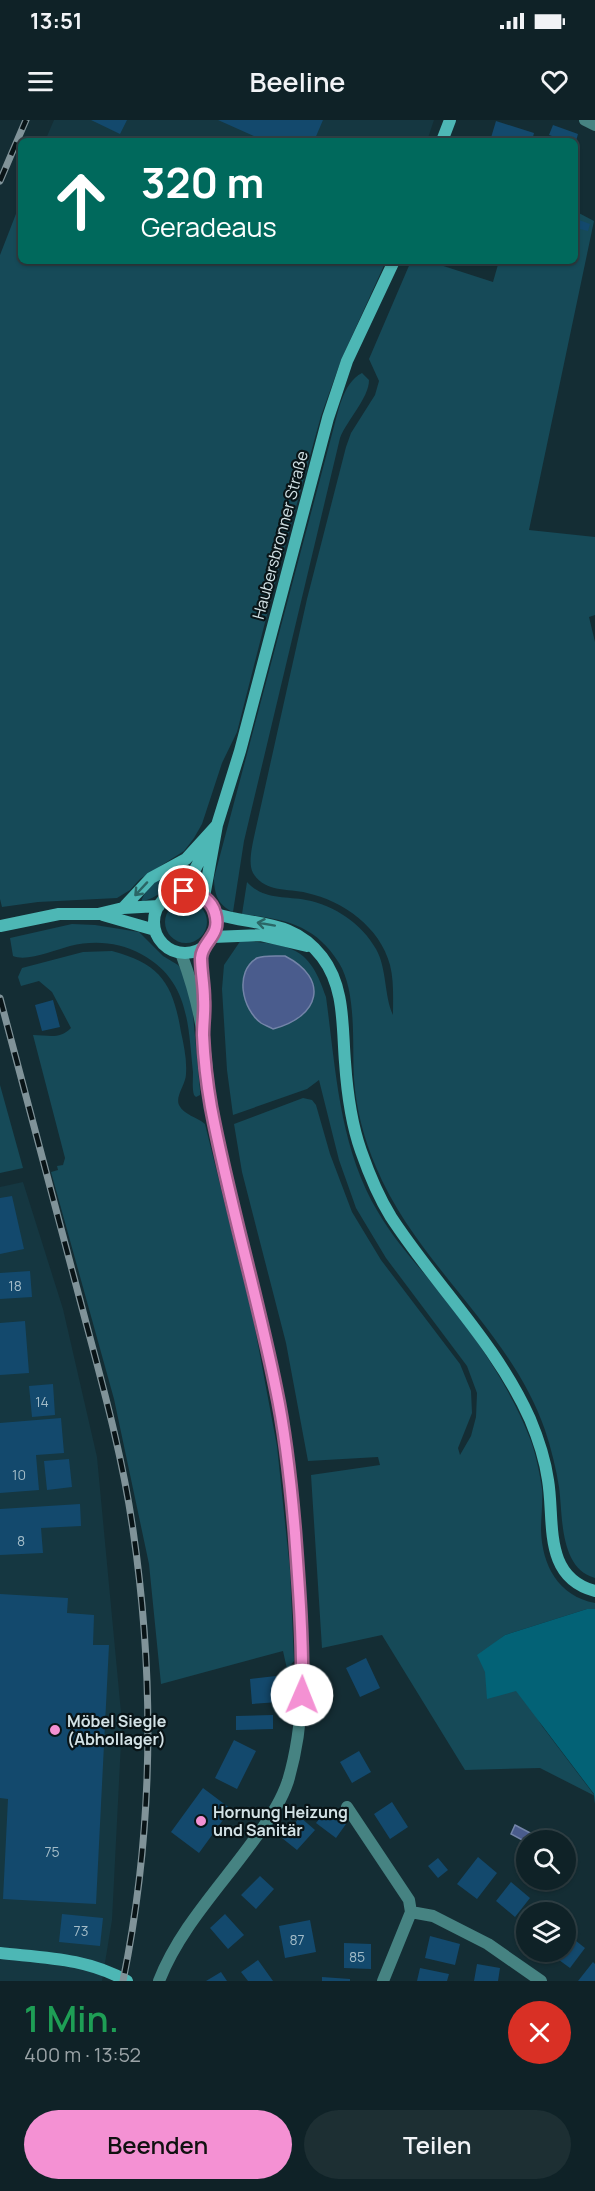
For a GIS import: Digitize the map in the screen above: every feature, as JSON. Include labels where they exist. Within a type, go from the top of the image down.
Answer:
[{"type":"main road","points":[[443,138],[450,120]]},
{"type":"main road","name":"Haubersbronner Straße","points":[[217,825],[240,751],[328,418],[347,361],[393,264]]},
{"type":"main road","points":[[184,891],[217,825]]},
{"type":"main road","points":[[204,897],[217,825]]},
{"type":"main road","points":[[123,908],[151,878],[186,859],[217,825]]},
{"type":"main road","points":[[0,926],[59,914],[98,914],[141,924],[155,930],[165,945],[181,953],[197,951],[213,937],[216,914],[204,897],[194,892],[174,893],[165,898],[155,913],[155,930]]},
{"type":"main road","points":[[98,914],[123,908],[159,906]]},
{"type":"main road","points":[[216,914],[284,928],[299,936],[321,956],[330,969],[340,1000],[351,1113],[359,1147],[373,1183],[390,1215],[477,1330],[516,1392],[543,1454],[548,1479],[553,1547],[558,1562],[572,1580],[595,1591]]},
{"type":"main road","points":[[213,937],[260,935],[311,947]]},
{"type":"main road","points":[[0,1953],[76,1961],[126,1981]]},
{"type":"street","points":[[585,120],[595,124]]},
{"type":"street","points":[[203,1035],[204,999],[201,957],[204,947]]},
{"type":"street","points":[[159,1981],[174,1951],[195,1918],[274,1811],[287,1784],[297,1747],[301,1716],[302,1633],[290,1472],[277,1392],[257,1297],[232,1205],[211,1106],[203,1035],[194,987],[181,953]]},
{"type":"street","points":[[347,1807],[409,1900],[411,1912],[383,1981]]},
{"type":"street","points":[[411,1912],[434,1916],[488,1944],[534,1978]]},
{"type":"shaded area","points":[[54,120],[434,120],[428,138],[46,138]]},
{"type":"shaded area","points":[[18,209],[18,264],[385,264],[341,360],[321,416],[237,732],[222,763],[202,824],[184,851],[140,879],[130,890],[117,898],[38,902],[2,907],[0,899],[0,255]]},
{"type":"shaded area","points":[[578,213],[594,221],[529,530],[595,537],[595,615],[589,617],[595,642],[595,1578],[583,1572],[575,1564],[569,1552],[565,1540],[553,1458],[545,1430],[529,1394],[487,1328],[414,1235],[393,1202],[376,1167],[364,1135],[359,1113],[354,1079],[351,1003],[345,975],[339,963],[330,950],[309,932],[284,921],[242,914],[247,882],[267,895],[306,900],[327,906],[346,917],[370,940],[380,957],[393,1015],[393,983],[390,965],[385,951],[369,928],[334,902],[307,893],[277,889],[264,884],[253,873],[251,855],[307,599],[346,447],[351,433],[375,395],[379,381],[369,359],[410,264],[437,264],[493,282],[498,264],[578,264]]},
{"type":"shaded area","points":[[362,373],[369,380],[368,387],[362,402],[340,438],[244,841],[233,912],[218,898],[214,878],[339,409],[345,391]]},
{"type":"shaded area","points":[[191,866],[184,880],[141,902],[154,883],[168,873]]},
{"type":"shaded area","points":[[186,901],[194,902],[201,907],[206,914],[206,930],[201,937],[194,942],[186,943],[178,942],[171,937],[166,930],[165,922],[166,914],[171,907],[178,902]]},
{"type":"shaded area","points":[[72,924],[139,932],[163,956],[178,965],[184,973],[192,1004],[200,1095],[196,1097],[193,1092],[190,1037],[183,1005],[169,977],[157,965],[133,950],[106,943],[79,944],[26,958],[13,956],[10,938]]},
{"type":"shaded area","points":[[241,940],[273,944],[296,951],[313,967],[326,997],[341,1107],[347,1135],[365,1187],[394,1236],[450,1305],[485,1353],[524,1423],[533,1446],[540,1477],[542,1543],[549,1567],[562,1586],[571,1594],[595,1603],[595,1609],[587,1609],[505,1635],[492,1645],[542,1726],[595,1796],[540,1768],[465,1770],[382,1635],[322,1648],[311,1475],[380,1465],[378,1457],[308,1461],[286,1343],[242,1172],[234,1124],[303,1098],[312,1100],[316,1105],[330,1154],[352,1212],[381,1260],[460,1364],[471,1391],[472,1413],[458,1448],[460,1455],[471,1436],[476,1417],[477,1393],[467,1366],[386,1258],[356,1208],[339,1160],[319,1080],[307,1089],[233,1115],[227,1070],[222,989],[224,965]],"holes":[[[285,956],[247,968],[259,957]]]},
{"type":"shaded area","points":[[112,951],[142,962],[153,970],[162,978],[174,1001],[186,1064],[186,1078],[178,1101],[184,1111],[205,1124],[253,1318],[277,1446],[290,1570],[294,1661],[287,1669],[283,1651],[161,1684],[149,1564],[114,1399],[51,1172],[58,1170],[57,1166],[63,1165],[65,1158],[33,1035],[58,1035],[71,1028],[52,992],[39,981],[21,986],[18,977],[22,968],[83,952]]},
{"type":"shaded area","points":[[285,956],[309,975],[314,997],[301,1016],[273,1029],[261,1023],[249,1009],[245,1000],[243,981],[245,972],[257,958]]},
{"type":"shaded area","points":[[0,1085],[23,1168],[0,1173]]},
{"type":"shaded area","points":[[23,1182],[63,1309],[97,1457],[122,1723],[112,1920],[102,1981],[0,1981],[0,1187]]},
{"type":"shaded area","points":[[587,1609],[595,1609],[595,1804],[594,1794],[516,1691],[487,1699],[485,1672],[477,1655],[505,1635]]},
{"type":"shaded area","points":[[515,1825],[525,1830],[516,1830],[516,1837],[511,1834]]},
{"type":"building","points":[[91,120],[127,120],[120,134]]},
{"type":"building","points":[[218,120],[323,120],[315,138],[258,138]]},
{"type":"building","points":[[496,121],[534,133],[533,138],[491,138]]},
{"type":"building","points":[[553,125],[578,134],[577,138],[554,138],[549,135]]},
{"type":"building","points":[[579,220],[590,224],[588,231],[578,228]]},
{"type":"building","points":[[53,1000],[60,1027],[42,1031],[35,1005]]},
{"type":"building","points":[[12,1196],[24,1249],[0,1254],[0,1198]]},
{"type":"building","points":[[30,1271],[32,1297],[0,1299],[0,1273]]},
{"type":"building","points":[[25,1321],[29,1373],[0,1375],[0,1323]]},
{"type":"building","points":[[53,1384],[55,1415],[32,1417],[29,1386]]},
{"type":"building","points":[[61,1418],[64,1453],[36,1455],[39,1490],[0,1493],[0,1423]]},
{"type":"building","points":[[69,1459],[72,1487],[47,1490],[44,1461]]},
{"type":"building","points":[[80,1504],[81,1526],[41,1528],[43,1553],[0,1555],[0,1509]]},
{"type":"building","points":[[0,1594],[68,1598],[67,1613],[94,1615],[93,1645],[109,1645],[96,1904],[3,1899],[8,1799],[0,1798]]},
{"type":"building","points":[[366,1658],[380,1688],[360,1697],[346,1668]]},
{"type":"building","points":[[276,1676],[279,1702],[252,1704],[250,1679]]},
{"type":"building","points":[[273,1715],[273,1729],[236,1730],[236,1716]]},
{"type":"building","points":[[234,1740],[256,1751],[237,1789],[215,1778]]},
{"type":"building","points":[[359,1751],[371,1772],[352,1783],[340,1762]]},
{"type":"building","name":"Hornung Heizung und Sanitär","points":[[203,1788],[231,1809],[199,1853],[171,1832]]},
{"type":"building","points":[[392,1802],[408,1827],[390,1839],[374,1814]]},
{"type":"building","points":[[326,1810],[346,1824],[336,1838],[316,1823]]},
{"type":"building","points":[[300,1817],[315,1830],[297,1850],[282,1838]]},
{"type":"building","points":[[478,1857],[497,1873],[477,1899],[457,1884]]},
{"type":"building","points":[[438,1858],[448,1870],[438,1878],[428,1866]]},
{"type":"building","points":[[260,1876],[274,1889],[256,1909],[241,1895]]},
{"type":"building","points":[[511,1882],[516,1886],[516,1890],[520,1890],[530,1898],[527,1902],[516,1902],[515,1917],[496,1901]]},
{"type":"building","points":[[62,1914],[103,1918],[100,1946],[59,1942]]},
{"type":"building","points":[[225,1914],[244,1935],[228,1949],[210,1928]]},
{"type":"building","points":[[310,1920],[316,1952],[285,1958],[279,1926]]},
{"type":"building","points":[[430,1936],[460,1944],[455,1965],[425,1958]]},
{"type":"building","points":[[576,1941],[585,1948],[576,1960]]},
{"type":"building","points":[[344,1943],[371,1944],[371,1969],[344,1968]]},
{"type":"building","points":[[258,1960],[273,1981],[248,1981],[241,1972]]},
{"type":"building","points":[[562,1962],[574,1962],[570,1968]]},
{"type":"building","points":[[593,1962],[595,1981],[578,1981]]},
{"type":"building","points":[[477,1964],[500,1968],[498,1981],[474,1981]]},
{"type":"building","points":[[420,1968],[449,1974],[447,1981],[417,1981]]},
{"type":"building","points":[[221,1972],[227,1981],[206,1981]]},
{"type":"building","points":[[322,1977],[350,1979],[350,1981],[322,1981]]},
{"type":"railway","points":[[18,138],[26,120]]},
{"type":"railway","points":[[0,181],[18,139]]},
{"type":"railway","points":[[0,998],[110,1414],[133,1530],[145,1643],[148,1756],[140,1869],[123,1981]]},
{"type":"place","name":"Möbel Siegle (Abhollager)","points":[[55,1730]]},
{"type":"place","name":"Hornung Heizung und Sanitär","points":[[201,1821]]},
{"type":"route","points":[[184,891],[194,892],[204,897],[216,914],[213,937],[204,947],[201,957],[204,999],[203,1035],[211,1106],[232,1205],[257,1297],[277,1392],[290,1472],[302,1633],[302,1695]]}]
